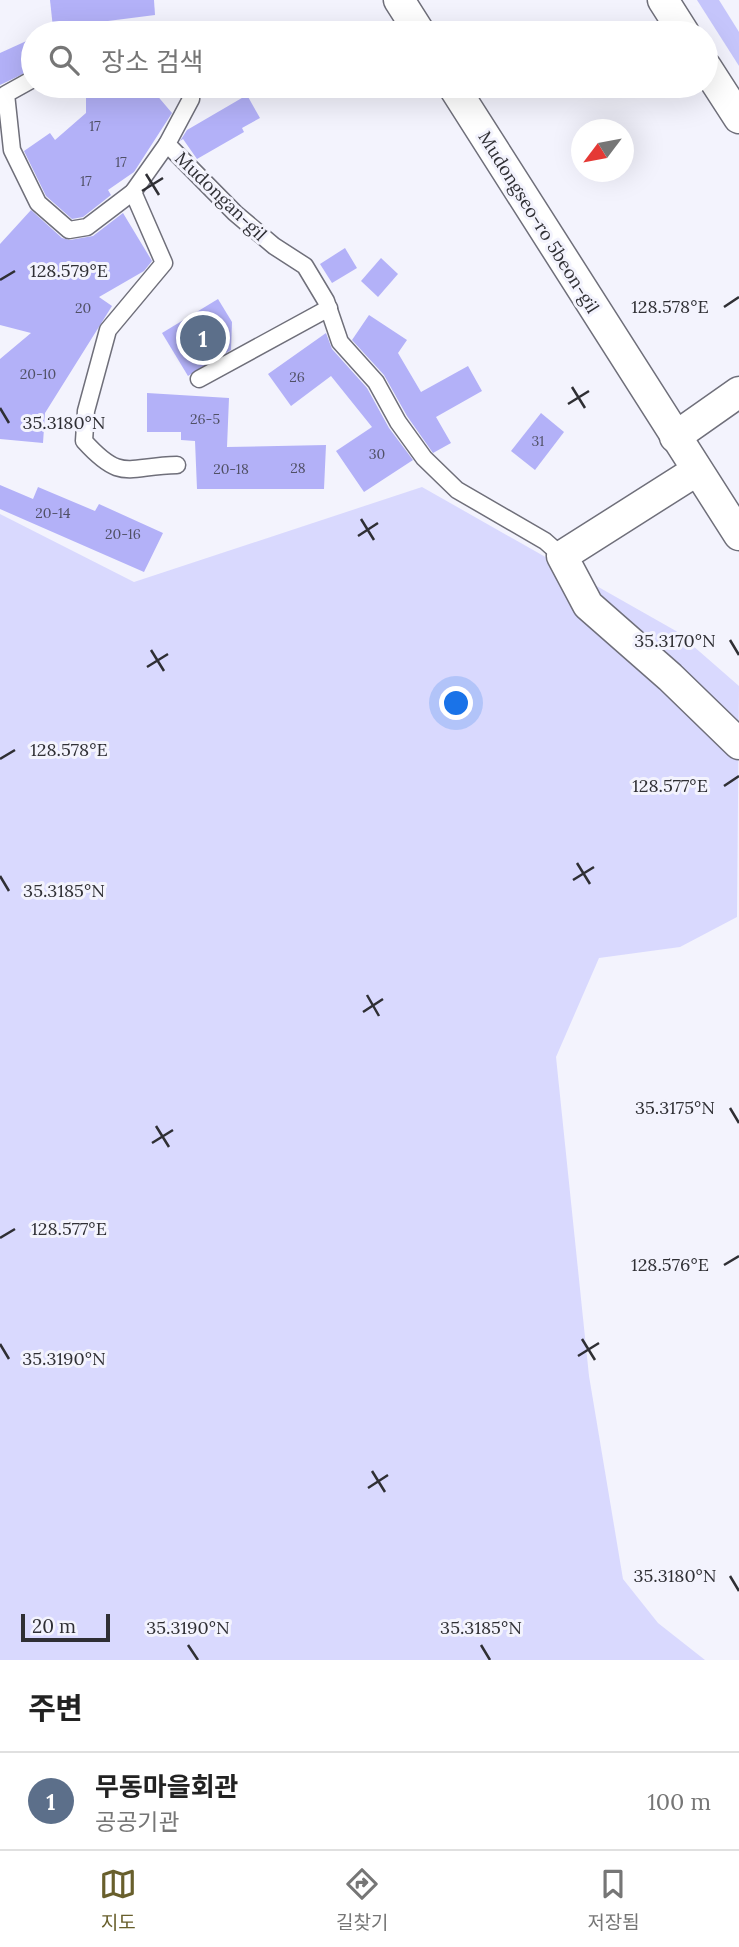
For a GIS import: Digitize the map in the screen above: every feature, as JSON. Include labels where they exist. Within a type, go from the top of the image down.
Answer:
[{"type":"street","points":[[399,0],[412,21]]},
{"type":"street","points":[[663,0],[676,21]]},
{"type":"street","points":[[718,86],[739,118]]},
{"type":"street","name":"Mudongseo-ro 5beon-gil","points":[[461,98],[739,535]]},
{"type":"street","points":[[675,437],[739,392]]},
{"type":"street","points":[[562,556],[696,471]]},
{"type":"street","name":"Mudongan-gil","points":[[562,556],[588,605],[670,677],[739,744]]},
{"type":"lane","name":"Mudongan-gil","points":[[21,85],[3,93],[12,150],[38,203],[69,230],[87,227],[133,191],[167,144],[191,98]]},
{"type":"lane","name":"Mudongan-gil","points":[[167,144],[235,213],[274,246],[305,266],[329,308],[341,342],[376,382],[424,458],[457,490],[545,541],[562,556]]},
{"type":"lane","points":[[133,191],[164,263],[108,330],[86,411],[84,441],[105,464],[128,471],[177,465]]},
{"type":"lane","points":[[200,379],[329,308]]},
{"type":"shaded area","points":[[697,0],[719,0],[739,32],[739,66],[718,33],[718,21],[710,21]]},
{"type":"shaded area","points":[[422,487],[676,631],[739,686],[737,917],[680,947],[599,958],[556,1057],[589,1376],[623,1579],[658,1623],[705,1660],[0,1660],[0,514],[134,582]]},
{"type":"building","points":[[50,0],[154,0],[155,15],[108,21],[52,21]]},
{"type":"building","points":[[21,43],[21,75],[0,85],[0,53]]},
{"type":"building","points":[[86,98],[159,98],[172,113],[134,172],[108,190],[111,195],[83,217],[72,219],[46,196],[24,151],[50,133],[55,140],[86,113]]},
{"type":"building","points":[[242,98],[249,98],[260,118],[242,128],[244,132],[197,159],[183,139],[180,141],[187,130]]},
{"type":"building","points":[[31,210],[62,238],[70,240],[93,236],[123,213],[152,261],[144,271],[99,297],[112,306],[45,413],[43,443],[0,439],[0,359],[31,333],[0,325],[0,244]]},
{"type":"building","points":[[345,248],[357,268],[332,283],[320,264]]},
{"type":"building","points":[[381,258],[398,274],[378,297],[361,281]]},
{"type":"building","points":[[218,299],[232,322],[231,350],[188,376],[162,333]]},
{"type":"building","points":[[369,315],[407,340],[398,353],[421,392],[468,366],[482,391],[436,417],[451,443],[433,453],[407,416],[384,375],[352,340]]},
{"type":"building","points":[[326,333],[332,349],[367,388],[389,428],[413,460],[364,492],[336,451],[372,427],[331,376],[291,406],[268,374]]},
{"type":"building","points":[[147,393],[229,398],[227,447],[326,445],[324,489],[197,489],[195,441],[181,440],[181,432],[147,432]]},
{"type":"building","points":[[541,413],[564,432],[535,470],[511,451]]},
{"type":"building","points":[[0,485],[33,499],[38,487],[95,511],[99,504],[163,533],[144,572],[0,509]]},
{"type":"place","name":"무동마을회관","points":[[203,338]]}]
